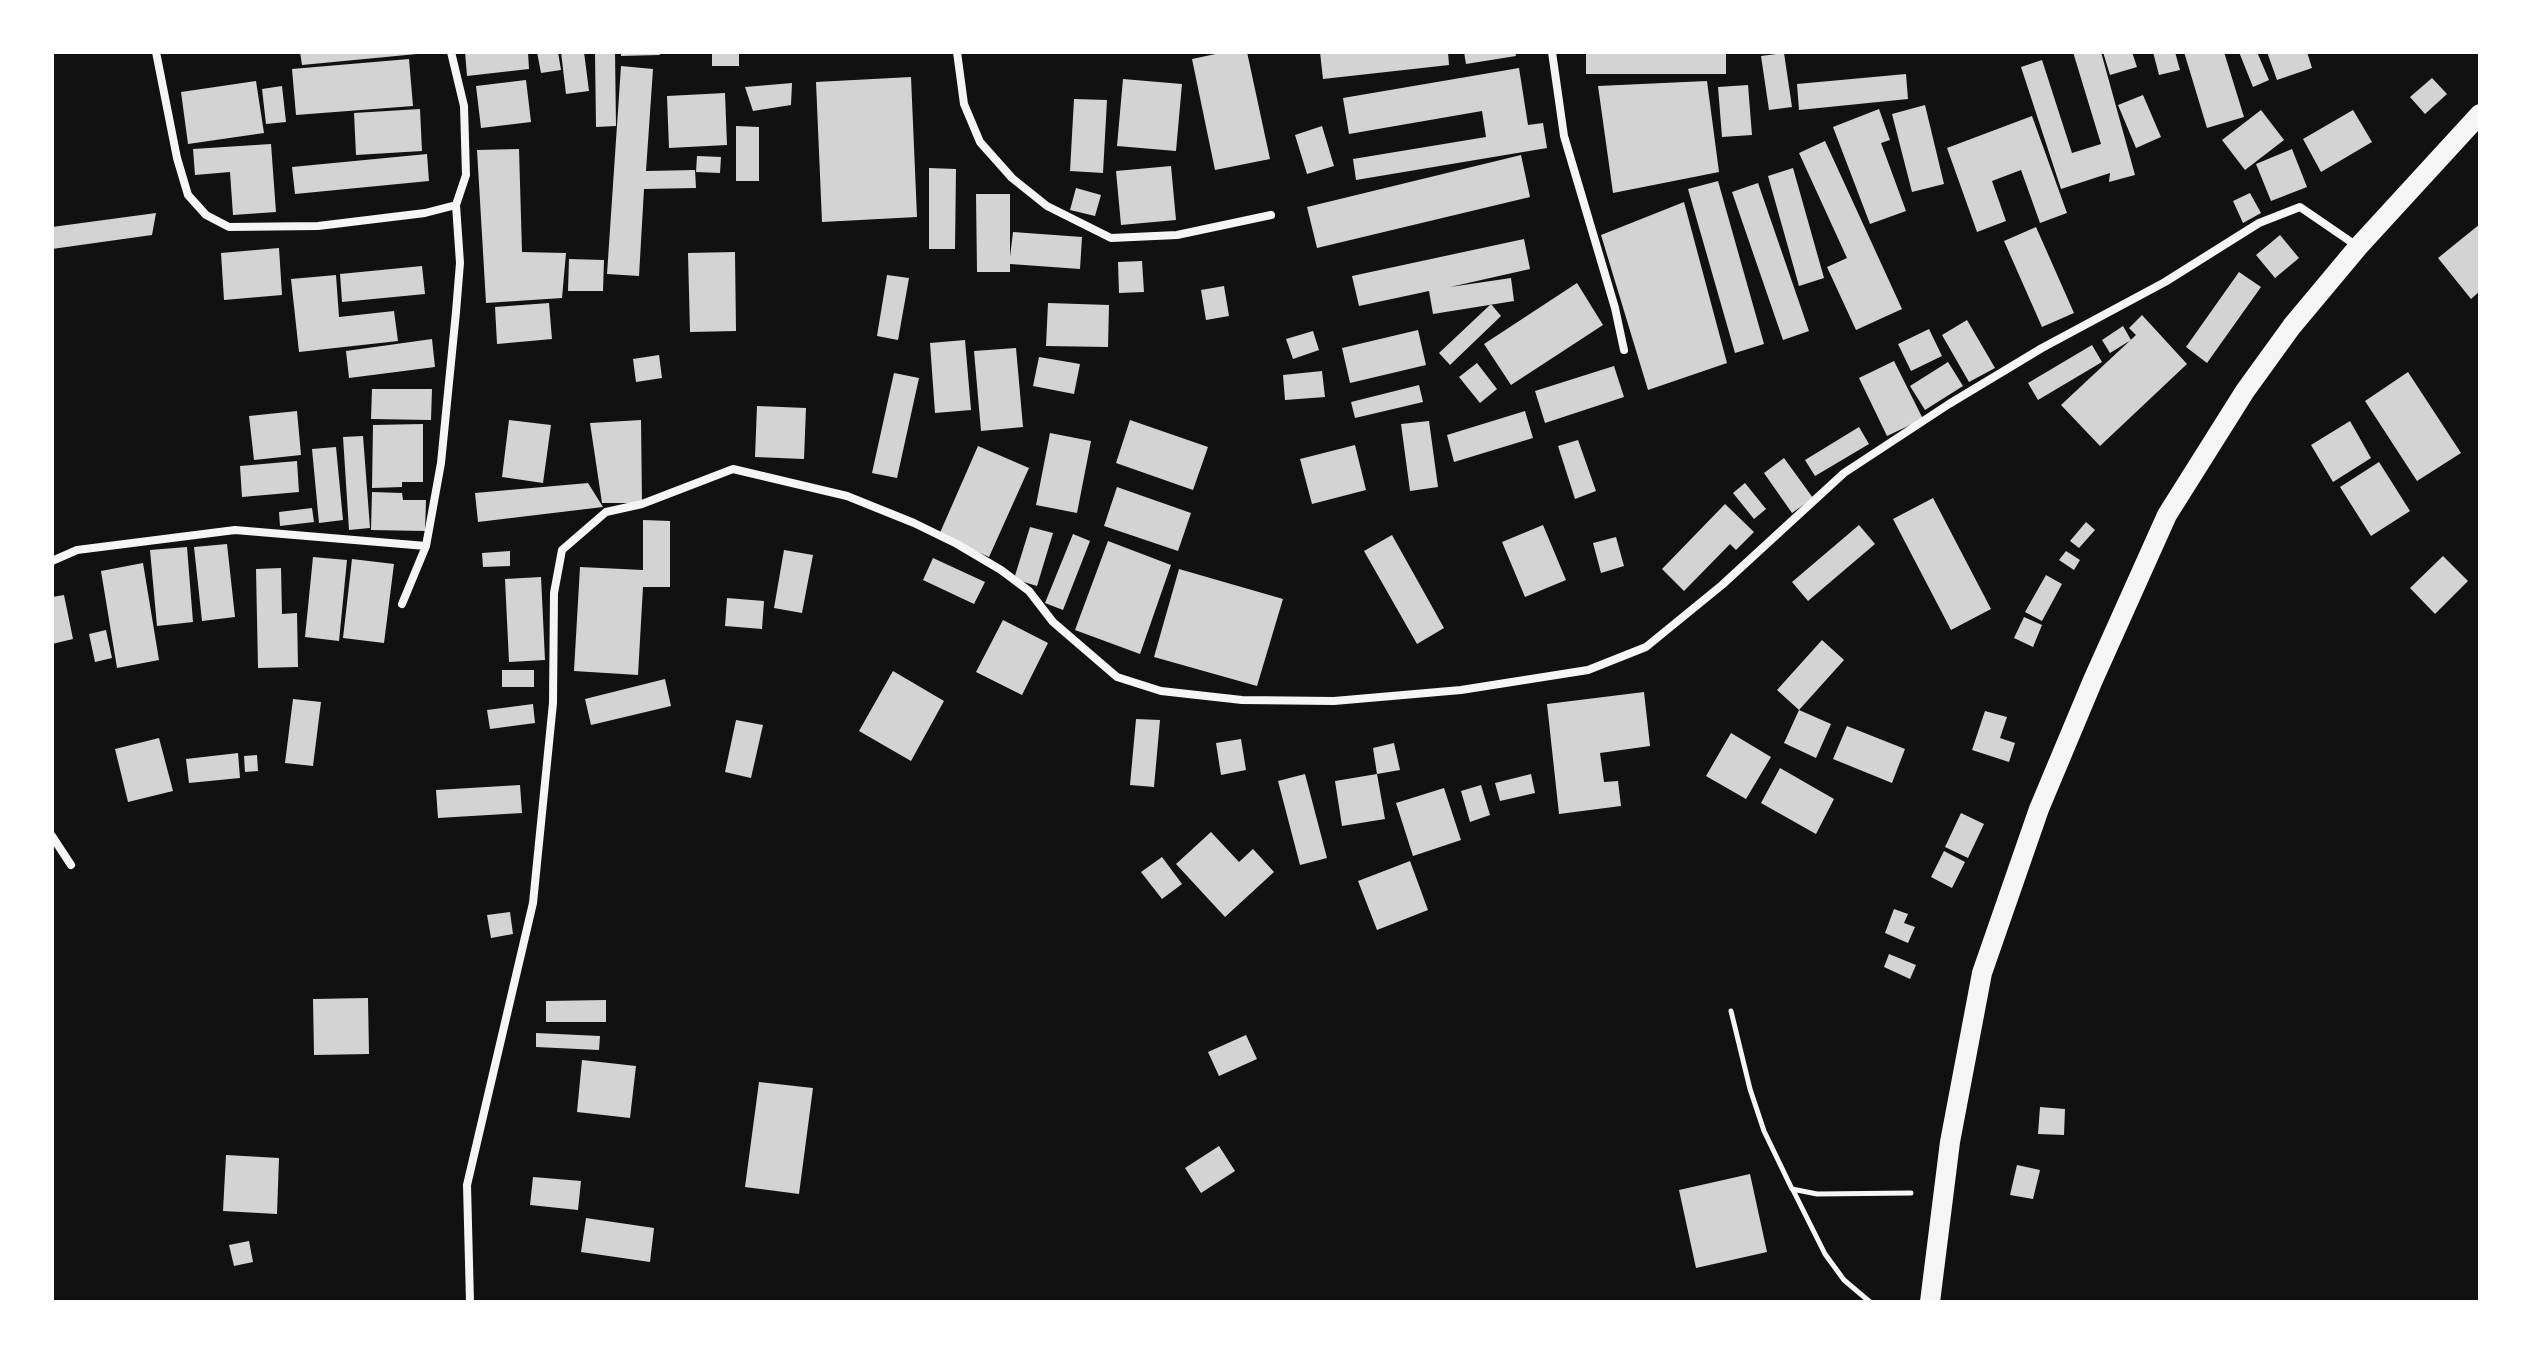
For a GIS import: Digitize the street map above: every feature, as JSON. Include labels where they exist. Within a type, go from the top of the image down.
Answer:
[{"type":"main road","points":[[1930,1302],[1950,1142],[1982,973],[2039,809],[2167,515],[2245,391],[2292,326],[2358,247],[2480,114]]},
{"type":"street","points":[[156,52],[177,158],[188,195],[206,215],[229,227],[318,226],[425,213],[456,205]]},
{"type":"street","points":[[402,604],[426,546],[441,463],[456,312],[460,263],[456,205],[466,175],[464,106],[451,52]]},
{"type":"street","points":[[957,52],[964,104],[980,142],[1012,178],[1047,206],[1111,238],[1177,235],[1271,215]]},
{"type":"street","points":[[1552,52],[1564,136],[1615,308],[1624,350]]},
{"type":"street","points":[[470,1302],[467,1185],[533,903],[553,703],[554,593],[562,550],[606,512],[642,504],[733,469],[847,496],[957,544],[1029,591],[1053,622],[1117,677],[1161,691],[1242,700],[1334,701],[1461,690],[1588,670],[1646,647],[1722,585],[1844,473],[1949,404],[2042,348],[2165,282],[2259,223],[2300,207],[2358,247]]},
{"type":"street","points":[[52,561],[77,550],[235,530],[426,546]]},
{"type":"street","points":[[52,836],[71,865]]},
{"type":"path","points":[[1731,1011],[1764,1131],[1825,1254],[1844,1280],[1870,1302]]},
{"type":"path","points":[[1792,1189],[1817,1194],[1911,1193]]},
{"type":"building","points":[[300,52],[417,52],[417,54],[302,65]]},
{"type":"building","points":[[465,52],[528,52],[529,69],[467,76]]},
{"type":"building","points":[[537,52],[558,52],[561,70],[541,73]]},
{"type":"building","points":[[561,52],[584,52],[589,91],[566,94]]},
{"type":"building","points":[[595,52],[615,52],[616,126],[596,127]]},
{"type":"building","points":[[621,52],[659,52],[660,55],[621,56]]},
{"type":"building","points":[[712,52],[739,52],[739,66],[712,66]]},
{"type":"building","points":[[1225,52],[1247,52],[1270,159],[1215,170],[1192,59]]},
{"type":"building","points":[[1320,52],[1448,52],[1449,65],[1323,79]]},
{"type":"building","points":[[1464,52],[1515,52],[1516,56],[1466,64]]},
{"type":"building","points":[[1586,52],[1726,52],[1726,74],[1586,74]]},
{"type":"building","points":[[2073,52],[2101,52],[2135,175],[2109,182],[2110,173],[2061,189],[2021,67],[2042,60],[2072,153],[2101,144]]},
{"type":"building","points":[[2103,52],[2132,52],[2137,67],[2110,75]]},
{"type":"building","points":[[2153,52],[2175,52],[2180,70],[2159,75]]},
{"type":"building","points":[[2184,52],[2224,52],[2244,117],[2207,128]]},
{"type":"building","points":[[2239,52],[2257,52],[2269,80],[2253,87]]},
{"type":"building","points":[[2267,52],[2307,52],[2312,68],[2277,80]]},
{"type":"building","points":[[1784,53],[1792,107],[1769,110],[1761,56]]},
{"type":"building","points":[[409,59],[413,106],[296,115],[292,69]]},
{"type":"building","points":[[621,66],[653,69],[646,171],[695,170],[696,188],[644,189],[639,276],[607,274]]},
{"type":"building","points":[[1519,68],[1528,125],[1543,123],[1547,148],[1356,180],[1353,159],[1486,137],[1482,111],[1349,134],[1343,98]]},
{"type":"building","points":[[1906,74],[1908,99],[1799,110],[1797,84]]},
{"type":"building","points":[[911,77],[917,217],[822,222],[816,82]]},
{"type":"building","points":[[2432,78],[2447,94],[2425,114],[2410,97]]},
{"type":"building","points":[[1123,79],[1182,84],[1176,151],[1117,146]]},
{"type":"building","points":[[526,80],[531,122],[481,128],[476,86]]},
{"type":"building","points":[[256,81],[264,133],[188,144],[181,92]]},
{"type":"building","points":[[1707,81],[1719,172],[1613,193],[1598,86]]},
{"type":"building","points":[[792,83],[791,105],[753,111],[745,87]]},
{"type":"building","points":[[1748,85],[1752,135],[1722,137],[1718,87]]},
{"type":"building","points":[[282,86],[286,122],[266,124],[262,89]]},
{"type":"building","points":[[725,93],[727,145],[669,148],[667,96]]},
{"type":"building","points":[[2143,95],[2161,137],[2136,148],[2118,105]]},
{"type":"building","points":[[1074,99],[1107,100],[1103,173],[1070,171]]},
{"type":"building","points":[[1925,105],[1944,184],[1912,192],[1892,114]]},
{"type":"building","points":[[420,109],[422,151],[356,155],[354,113]]},
{"type":"building","points":[[1879,109],[1890,140],[1881,143],[1906,211],[1870,224],[1833,127]]},
{"type":"building","points":[[2261,110],[2284,140],[2245,170],[2222,140]]},
{"type":"building","points":[[2353,110],[2372,142],[2321,172],[2303,139]]},
{"type":"building","points":[[2032,116],[2067,213],[2040,223],[2021,170],[1992,181],[2006,221],[1977,232],[1947,148]]},
{"type":"building","points":[[736,126],[759,127],[759,181],[736,181]]},
{"type":"building","points":[[1322,126],[1334,166],[1307,174],[1295,135]]},
{"type":"building","points":[[1825,141],[1902,309],[1856,330],[1827,267],[1847,258],[1799,153]]},
{"type":"building","points":[[271,144],[276,212],[233,215],[230,172],[195,175],[193,149]]},
{"type":"building","points":[[519,149],[522,252],[566,253],[562,298],[486,303],[477,150]]},
{"type":"building","points":[[2292,149],[2307,187],[2271,201],[2256,164]]},
{"type":"building","points":[[427,154],[429,181],[295,194],[292,167]]},
{"type":"building","points":[[1521,155],[1530,197],[1317,248],[1307,207]]},
{"type":"building","points":[[697,156],[721,157],[720,173],[696,172]]},
{"type":"building","points":[[1171,166],[1176,220],[1121,225],[1116,171]]},
{"type":"building","points":[[929,168],[956,169],[955,249],[929,249]]},
{"type":"building","points":[[1793,168],[1824,278],[1799,286],[1768,176]]},
{"type":"building","points":[[1718,181],[1764,344],[1735,353],[1688,189]]},
{"type":"building","points":[[1758,183],[1809,331],[1783,340],[1732,192]]},
{"type":"building","points":[[1076,188],[1101,195],[1095,216],[1070,210]]},
{"type":"building","points":[[2250,193],[2261,213],[2243,223],[2233,201]]},
{"type":"building","points":[[976,194],[1010,194],[1010,257],[1013,232],[1082,237],[1080,269],[1010,264],[1010,272],[977,272]]},
{"type":"building","points":[[1684,202],[1727,363],[1648,390],[1601,235]]},
{"type":"building","points":[[156,213],[152,235],[52,249],[52,227]]},
{"type":"building","points":[[2480,224],[2480,291],[2471,299],[2438,258]]},
{"type":"building","points":[[2036,227],[2074,313],[2042,327],[2004,241]]},
{"type":"building","points":[[2280,235],[2299,258],[2275,278],[2256,255]]},
{"type":"building","points":[[1524,239],[1530,269],[1450,287],[1511,278],[1514,301],[1433,314],[1429,291],[1359,306],[1352,276]]},
{"type":"building","points":[[279,248],[282,295],[224,300],[221,253]]},
{"type":"building","points":[[735,252],[736,331],[690,332],[688,253]]},
{"type":"building","points":[[569,259],[604,260],[603,291],[568,291]]},
{"type":"building","points":[[1142,261],[1144,292],[1119,293],[1118,262]]},
{"type":"building","points":[[422,266],[425,294],[342,302],[340,274]]},
{"type":"building","points":[[2239,272],[2261,287],[2207,363],[2186,347]]},
{"type":"building","points":[[336,275],[339,317],[394,311],[398,341],[299,352],[291,279]]},
{"type":"building","points":[[887,275],[909,278],[898,340],[877,336]]},
{"type":"building","points":[[1577,283],[1603,325],[1511,385],[1484,344]]},
{"type":"building","points":[[1224,286],[1229,316],[1206,320],[1201,290]]},
{"type":"building","points":[[549,303],[552,339],[497,344],[495,307]]},
{"type":"building","points":[[1048,303],[1109,305],[1108,347],[1046,346]]},
{"type":"building","points":[[1491,304],[1501,316],[1450,365],[1439,353]]},
{"type":"building","points":[[2142,315],[2187,364],[2100,446],[2061,405],[2136,335],[2129,328]]},
{"type":"building","points":[[1967,320],[1995,368],[1969,382],[1942,335]]},
{"type":"building","points":[[2123,326],[2131,340],[2110,353],[2102,340]]},
{"type":"building","points":[[1929,329],[1942,356],[1911,371],[1898,344]]},
{"type":"building","points":[[1418,330],[1426,365],[1350,383],[1342,348]]},
{"type":"building","points":[[1313,331],[1319,350],[1293,359],[1286,339]]},
{"type":"building","points":[[432,339],[435,367],[349,378],[346,351]]},
{"type":"building","points":[[965,340],[971,410],[935,413],[930,343]]},
{"type":"building","points":[[2092,345],[2102,362],[2038,400],[2028,383]]},
{"type":"building","points":[[1016,348],[1023,427],[981,431],[974,351]]},
{"type":"building","points":[[659,355],[662,378],[636,382],[633,359]]},
{"type":"building","points":[[1039,357],[1080,364],[1074,394],[1033,386]]},
{"type":"building","points":[[1894,361],[1923,419],[1887,436],[1859,378]]},
{"type":"building","points":[[1948,362],[1963,386],[1925,410],[1910,386]]},
{"type":"building","points":[[1477,363],[1497,389],[1480,403],[1459,377]]},
{"type":"building","points":[[1614,366],[1624,397],[1545,423],[1535,391]]},
{"type":"building","points":[[1322,371],[1325,397],[1285,400],[1283,375]]},
{"type":"building","points":[[2408,372],[2461,453],[2417,481],[2365,401]]},
{"type":"building","points":[[894,373],[919,378],[897,478],[872,473]]},
{"type":"building","points":[[1419,385],[1423,402],[1355,418],[1351,402]]},
{"type":"building","points":[[372,389],[432,389],[431,420],[371,419]]},
{"type":"building","points":[[757,406],[806,408],[804,459],[755,457]]},
{"type":"building","points":[[297,411],[301,455],[254,460],[249,416]]},
{"type":"building","points":[[1525,411],[1533,438],[1454,462],[1447,435]]},
{"type":"building","points":[[509,420],[551,425],[543,483],[502,477]]},
{"type":"building","points":[[641,420],[642,503],[602,503],[590,423]]},
{"type":"building","points":[[1130,420],[1208,447],[1193,490],[1116,463]]},
{"type":"building","points":[[1429,421],[1438,487],[1410,491],[1401,424]]},
{"type":"building","points":[[2350,421],[2371,458],[2333,482],[2311,445]]},
{"type":"building","points":[[423,424],[423,482],[402,482],[402,487],[372,488],[373,425]]},
{"type":"building","points":[[1859,427],[1869,444],[1815,476],[1805,460]]},
{"type":"building","points":[[1050,433],[1091,441],[1077,513],[1036,505]]},
{"type":"building","points":[[363,436],[370,528],[349,530],[343,437]]},
{"type":"building","points":[[1578,440],[1596,491],[1575,499],[1558,446]]},
{"type":"building","points":[[1355,445],[1366,490],[1312,504],[1300,459]]},
{"type":"building","points":[[978,446],[1029,468],[989,557],[939,535]]},
{"type":"building","points":[[336,447],[343,520],[319,523],[312,449]]},
{"type":"building","points":[[1784,458],[1813,498],[1792,513],[1764,473]]},
{"type":"building","points":[[297,461],[299,492],[242,497],[240,466]]},
{"type":"building","points":[[2379,462],[2410,511],[2371,536],[2340,487]]},
{"type":"building","points":[[588,483],[603,507],[478,522],[475,493]]},
{"type":"building","points":[[1745,483],[1766,509],[1754,519],[1733,493]]},
{"type":"building","points":[[1117,487],[1191,513],[1178,551],[1104,526]]},
{"type":"building","points":[[372,492],[402,493],[403,500],[426,500],[425,531],[371,530]]},
{"type":"building","points":[[1933,498],[1991,609],[1951,630],[1893,519]]},
{"type":"building","points":[[1725,504],[1754,532],[1736,550],[1730,544],[1684,591],[1662,569]]},
{"type":"building","points":[[312,508],[314,522],[280,526],[279,512]]},
{"type":"building","points":[[643,520],[670,521],[670,587],[643,587],[638,675],[574,671],[580,567],[643,570]]},
{"type":"building","points":[[2086,522],[2095,530],[2079,548],[2070,541]]},
{"type":"building","points":[[1543,525],[1566,580],[1525,597],[1502,542]]},
{"type":"building","points":[[1859,525],[1875,544],[1808,601],[1792,582]]},
{"type":"building","points":[[1030,527],[1053,533],[1037,586],[1014,579]]},
{"type":"building","points":[[1073,534],[1090,541],[1063,610],[1045,603]]},
{"type":"building","points":[[1392,535],[1444,628],[1417,644],[1364,551]]},
{"type":"building","points":[[1616,537],[1624,566],[1601,573],[1593,543]]},
{"type":"building","points":[[1108,541],[1171,565],[1140,654],[1075,630]]},
{"type":"building","points":[[227,544],[235,617],[202,621],[194,547]]},
{"type":"building","points":[[187,547],[193,622],[157,626],[150,550]]},
{"type":"building","points":[[784,550],[813,555],[802,613],[774,608]]},
{"type":"building","points":[[510,551],[510,566],[483,567],[482,553]]},
{"type":"building","points":[[2066,551],[2080,560],[2074,570],[2059,560]]},
{"type":"building","points":[[2443,556],[2468,581],[2435,614],[2410,588]]},
{"type":"building","points":[[313,557],[347,560],[339,641],[305,637]]},
{"type":"building","points":[[933,558],[985,582],[974,604],[923,580]]},
{"type":"building","points":[[352,559],[394,564],[384,643],[343,638]]},
{"type":"building","points":[[143,563],[159,660],[117,668],[101,571]]},
{"type":"building","points":[[281,568],[282,614],[297,613],[298,667],[258,668],[256,569]]},
{"type":"building","points":[[1179,569],[1283,599],[1257,686],[1154,657]]},
{"type":"building","points":[[2046,575],[2062,584],[2042,621],[2025,612]]},
{"type":"building","points":[[541,577],[545,660],[509,662],[505,579]]},
{"type":"building","points":[[64,595],[73,639],[52,644],[52,597]]},
{"type":"building","points":[[727,598],[764,601],[762,629],[725,626]]},
{"type":"building","points":[[2024,617],[2042,625],[2033,647],[2014,638]]},
{"type":"building","points":[[1003,620],[1048,643],[1022,695],[976,672]]},
{"type":"building","points":[[106,630],[112,658],[95,662],[89,634]]},
{"type":"building","points":[[1822,640],[1844,660],[1799,710],[1777,690]]},
{"type":"building","points":[[502,670],[534,670],[534,687],[502,687]]},
{"type":"building","points":[[893,671],[944,701],[911,761],[859,731]]},
{"type":"building","points":[[665,679],[671,706],[591,725],[585,699]]},
{"type":"building","points":[[1644,692],[1650,746],[1600,753],[1604,782],[1618,781],[1621,806],[1559,814],[1547,704]]},
{"type":"building","points":[[293,699],[321,702],[313,766],[285,763]]},
{"type":"building","points":[[533,704],[535,723],[490,729],[487,710]]},
{"type":"building","points":[[1799,710],[1831,724],[1816,758],[1784,743]]},
{"type":"building","points":[[1985,711],[2007,717],[2000,738],[2015,743],[2009,762],[1972,750]]},
{"type":"building","points":[[1136,719],[1160,720],[1154,787],[1130,785]]},
{"type":"building","points":[[736,720],[763,725],[751,778],[725,772]]},
{"type":"building","points":[[1847,726],[1905,749],[1892,783],[1833,759]]},
{"type":"building","points":[[1731,733],[1771,757],[1746,799],[1706,776]]},
{"type":"building","points":[[159,738],[173,791],[128,802],[115,749]]},
{"type":"building","points":[[1241,739],[1246,770],[1221,775],[1216,743]]},
{"type":"building","points":[[1394,743],[1400,770],[1377,774],[1373,748]]},
{"type":"building","points":[[238,753],[240,778],[189,783],[186,759]]},
{"type":"building","points":[[257,755],[258,771],[245,772],[244,756]]},
{"type":"building","points":[[1780,768],[1834,799],[1816,834],[1761,803]]},
{"type":"building","points":[[1305,774],[1327,858],[1300,865],[1278,781]]},
{"type":"building","points":[[1377,774],[1385,819],[1342,826],[1335,781]]},
{"type":"building","points":[[1531,774],[1535,793],[1500,801],[1495,783]]},
{"type":"building","points":[[520,785],[522,813],[438,818],[436,790]]},
{"type":"building","points":[[1481,785],[1490,815],[1470,822],[1461,791]]},
{"type":"building","points":[[1444,788],[1461,840],[1413,856],[1396,803]]},
{"type":"building","points":[[1961,813],[1984,824],[1968,858],[1945,847]]},
{"type":"building","points":[[1211,832],[1239,862],[1253,849],[1274,872],[1225,917],[1176,864]]},
{"type":"building","points":[[1944,851],[1965,862],[1952,888],[1931,877]]},
{"type":"building","points":[[1162,857],[1182,884],[1162,899],[1141,872]]},
{"type":"building","points":[[1410,861],[1428,910],[1377,930],[1358,881]]},
{"type":"building","points":[[1894,909],[1908,914],[1904,923],[1915,927],[1908,943],[1885,933]]},
{"type":"building","points":[[510,912],[513,934],[491,938],[487,915]]},
{"type":"building","points":[[1889,954],[1916,965],[1910,979],[1884,967]]},
{"type":"building","points":[[368,998],[369,1054],[314,1055],[313,999]]},
{"type":"building","points":[[606,1000],[606,1022],[546,1022],[546,1001]]},
{"type":"building","points":[[536,1033],[600,1036],[599,1050],[536,1047]]},
{"type":"building","points":[[1246,1035],[1257,1059],[1219,1076],[1208,1052]]},
{"type":"building","points":[[582,1060],[636,1066],[630,1118],[577,1112]]},
{"type":"building","points":[[759,1082],[813,1088],[799,1194],[745,1187]]},
{"type":"building","points":[[2040,1107],[2065,1109],[2064,1135],[2038,1134]]},
{"type":"building","points":[[1219,1146],[1235,1171],[1201,1193],[1185,1168]]},
{"type":"building","points":[[226,1155],[279,1158],[277,1214],[223,1211]]},
{"type":"building","points":[[2017,1165],[2040,1170],[2033,1199],[2010,1195]]},
{"type":"building","points":[[1750,1174],[1767,1252],[1696,1268],[1679,1190]]},
{"type":"building","points":[[533,1177],[581,1181],[578,1210],[530,1205]]},
{"type":"building","points":[[586,1218],[654,1228],[650,1262],[581,1252]]},
{"type":"building","points":[[249,1241],[253,1262],[234,1266],[229,1245]]}]
